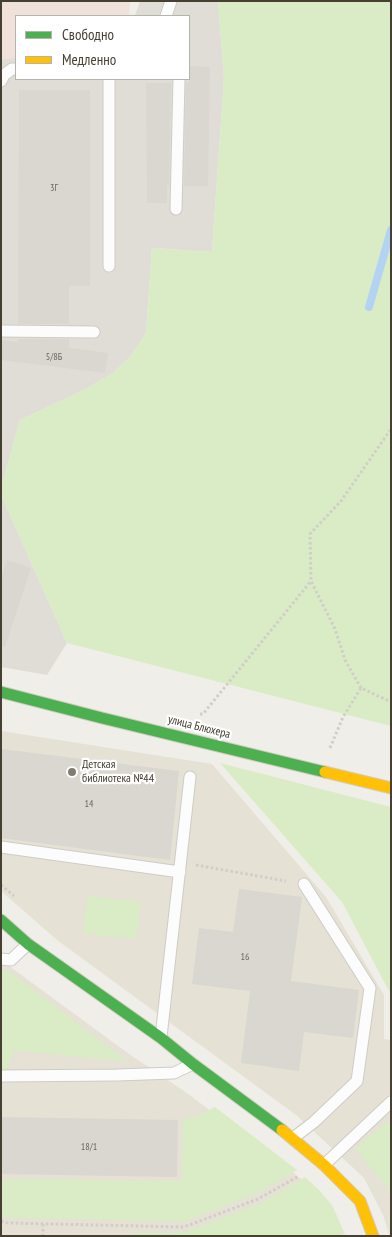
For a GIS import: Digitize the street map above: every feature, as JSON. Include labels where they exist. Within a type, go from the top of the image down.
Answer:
[{"type":"street","name":"улица Блюхера","points":[[1,692],[391,788]]},
{"type":"street","points":[[1,920],[28,944],[161,1038],[293,1138],[324,1165],[360,1201],[373,1236]]},
{"type":"lane","points":[[166,15],[171,1]]},
{"type":"lane","points":[[1,81],[4,75],[15,68]]},
{"type":"lane","points":[[109,80],[109,266]]},
{"type":"lane","points":[[176,209],[178,80]]},
{"type":"lane","points":[[1,331],[94,332]]},
{"type":"lane","points":[[161,1038],[190,777]]},
{"type":"lane","points":[[1,847],[180,867]]},
{"type":"lane","points":[[293,1138],[314,1122],[357,1081],[370,988],[304,884]]},
{"type":"lane","points":[[1,959],[11,960],[28,944]]},
{"type":"lane","points":[[1,1076],[117,1076],[174,1073],[193,1064]]},
{"type":"lane","points":[[324,1165],[391,1102]]},
{"type":"path","points":[[391,429],[341,501],[310,534],[311,582],[335,629],[345,660],[361,688],[391,702]]},
{"type":"path","points":[[204,714],[311,582]]},
{"type":"path","points":[[321,771],[343,718],[361,688]]},
{"type":"path","points":[[180,867],[304,884]]},
{"type":"path","points":[[1,1221],[8,1223],[184,1227],[258,1199],[299,1176]]},
{"type":"path","points":[[43,1224],[43,1236]]},
{"type":"shaded area","points":[[1,1],[130,1],[129,15],[15,15],[15,58],[1,59]]},
{"type":"shaded area","points":[[140,1],[218,1],[224,78],[212,252],[152,248],[146,333],[130,357],[113,373],[86,389],[20,420],[1,489],[1,59],[15,58],[15,80],[190,80],[190,15],[135,15]]},
{"type":"shaded area","points":[[1,495],[67,643],[47,675],[1,667]]},
{"type":"shaded area","points":[[1,731],[212,764],[326,897],[384,995],[384,1039],[391,1040],[391,1236],[383,1215],[364,1178],[296,1115],[57,940],[1,891]]},
{"type":"shaded area","points":[[1,960],[129,1054],[184,1091],[309,1185],[328,1206],[341,1236],[1,1236]]},
{"type":"green space","points":[[218,1],[391,1],[391,726],[67,643],[1,495],[20,420],[86,389],[113,373],[130,357],[146,333],[152,248],[212,252],[224,78]]},
{"type":"green space","points":[[220,763],[391,807],[391,995],[342,902]]},
{"type":"green space","points":[[88,896],[141,902],[136,939],[83,933]]},
{"type":"green space","points":[[1,971],[9,971],[128,1062],[14,1050],[1,1084]]},
{"type":"green space","points":[[215,1107],[297,1170],[258,1193],[185,1221],[7,1218],[1,1216],[1,1179],[182,1181],[183,1119],[194,1118]]},
{"type":"green space","points":[[391,1119],[391,1192],[355,1148]]},
{"type":"green space","points":[[305,1177],[332,1205],[345,1234],[335,1236],[133,1236],[133,1233],[185,1232],[260,1204]]},
{"type":"building","points":[[190,66],[210,67],[208,186],[184,186],[186,83],[189,83]]},
{"type":"building","points":[[146,83],[171,83],[167,203],[147,203]]},
{"type":"building","points":[[19,90],[90,90],[90,286],[69,286],[69,324],[18,324]]},
{"type":"building","points":[[18,339],[69,339],[69,348],[108,353],[105,373],[1,360],[1,340],[18,342]]},
{"type":"building","points":[[7,560],[31,568],[5,647],[1,646],[1,579]]},
{"type":"building","points":[[1,749],[179,771],[170,860],[1,838]]},
{"type":"building","points":[[239,889],[302,897],[291,981],[359,990],[353,1038],[304,1032],[299,1071],[241,1063],[250,991],[192,984],[199,928],[233,932]]},
{"type":"building","points":[[1,1117],[178,1120],[177,1177],[1,1174]]},
{"type":"waterway","points":[[369,307],[391,230]]},
{"type":"traffic: fast","points":[[1,692],[325,772]]},
{"type":"traffic: fast","points":[[1,920],[28,944],[161,1038],[282,1130]]},
{"type":"traffic: slow","points":[[325,772],[391,788]]},
{"type":"traffic: slow","points":[[282,1130],[324,1165],[360,1201],[373,1236]]},
{"type":"place","name":"Детская библиотека №44","points":[[72,772]]}]
